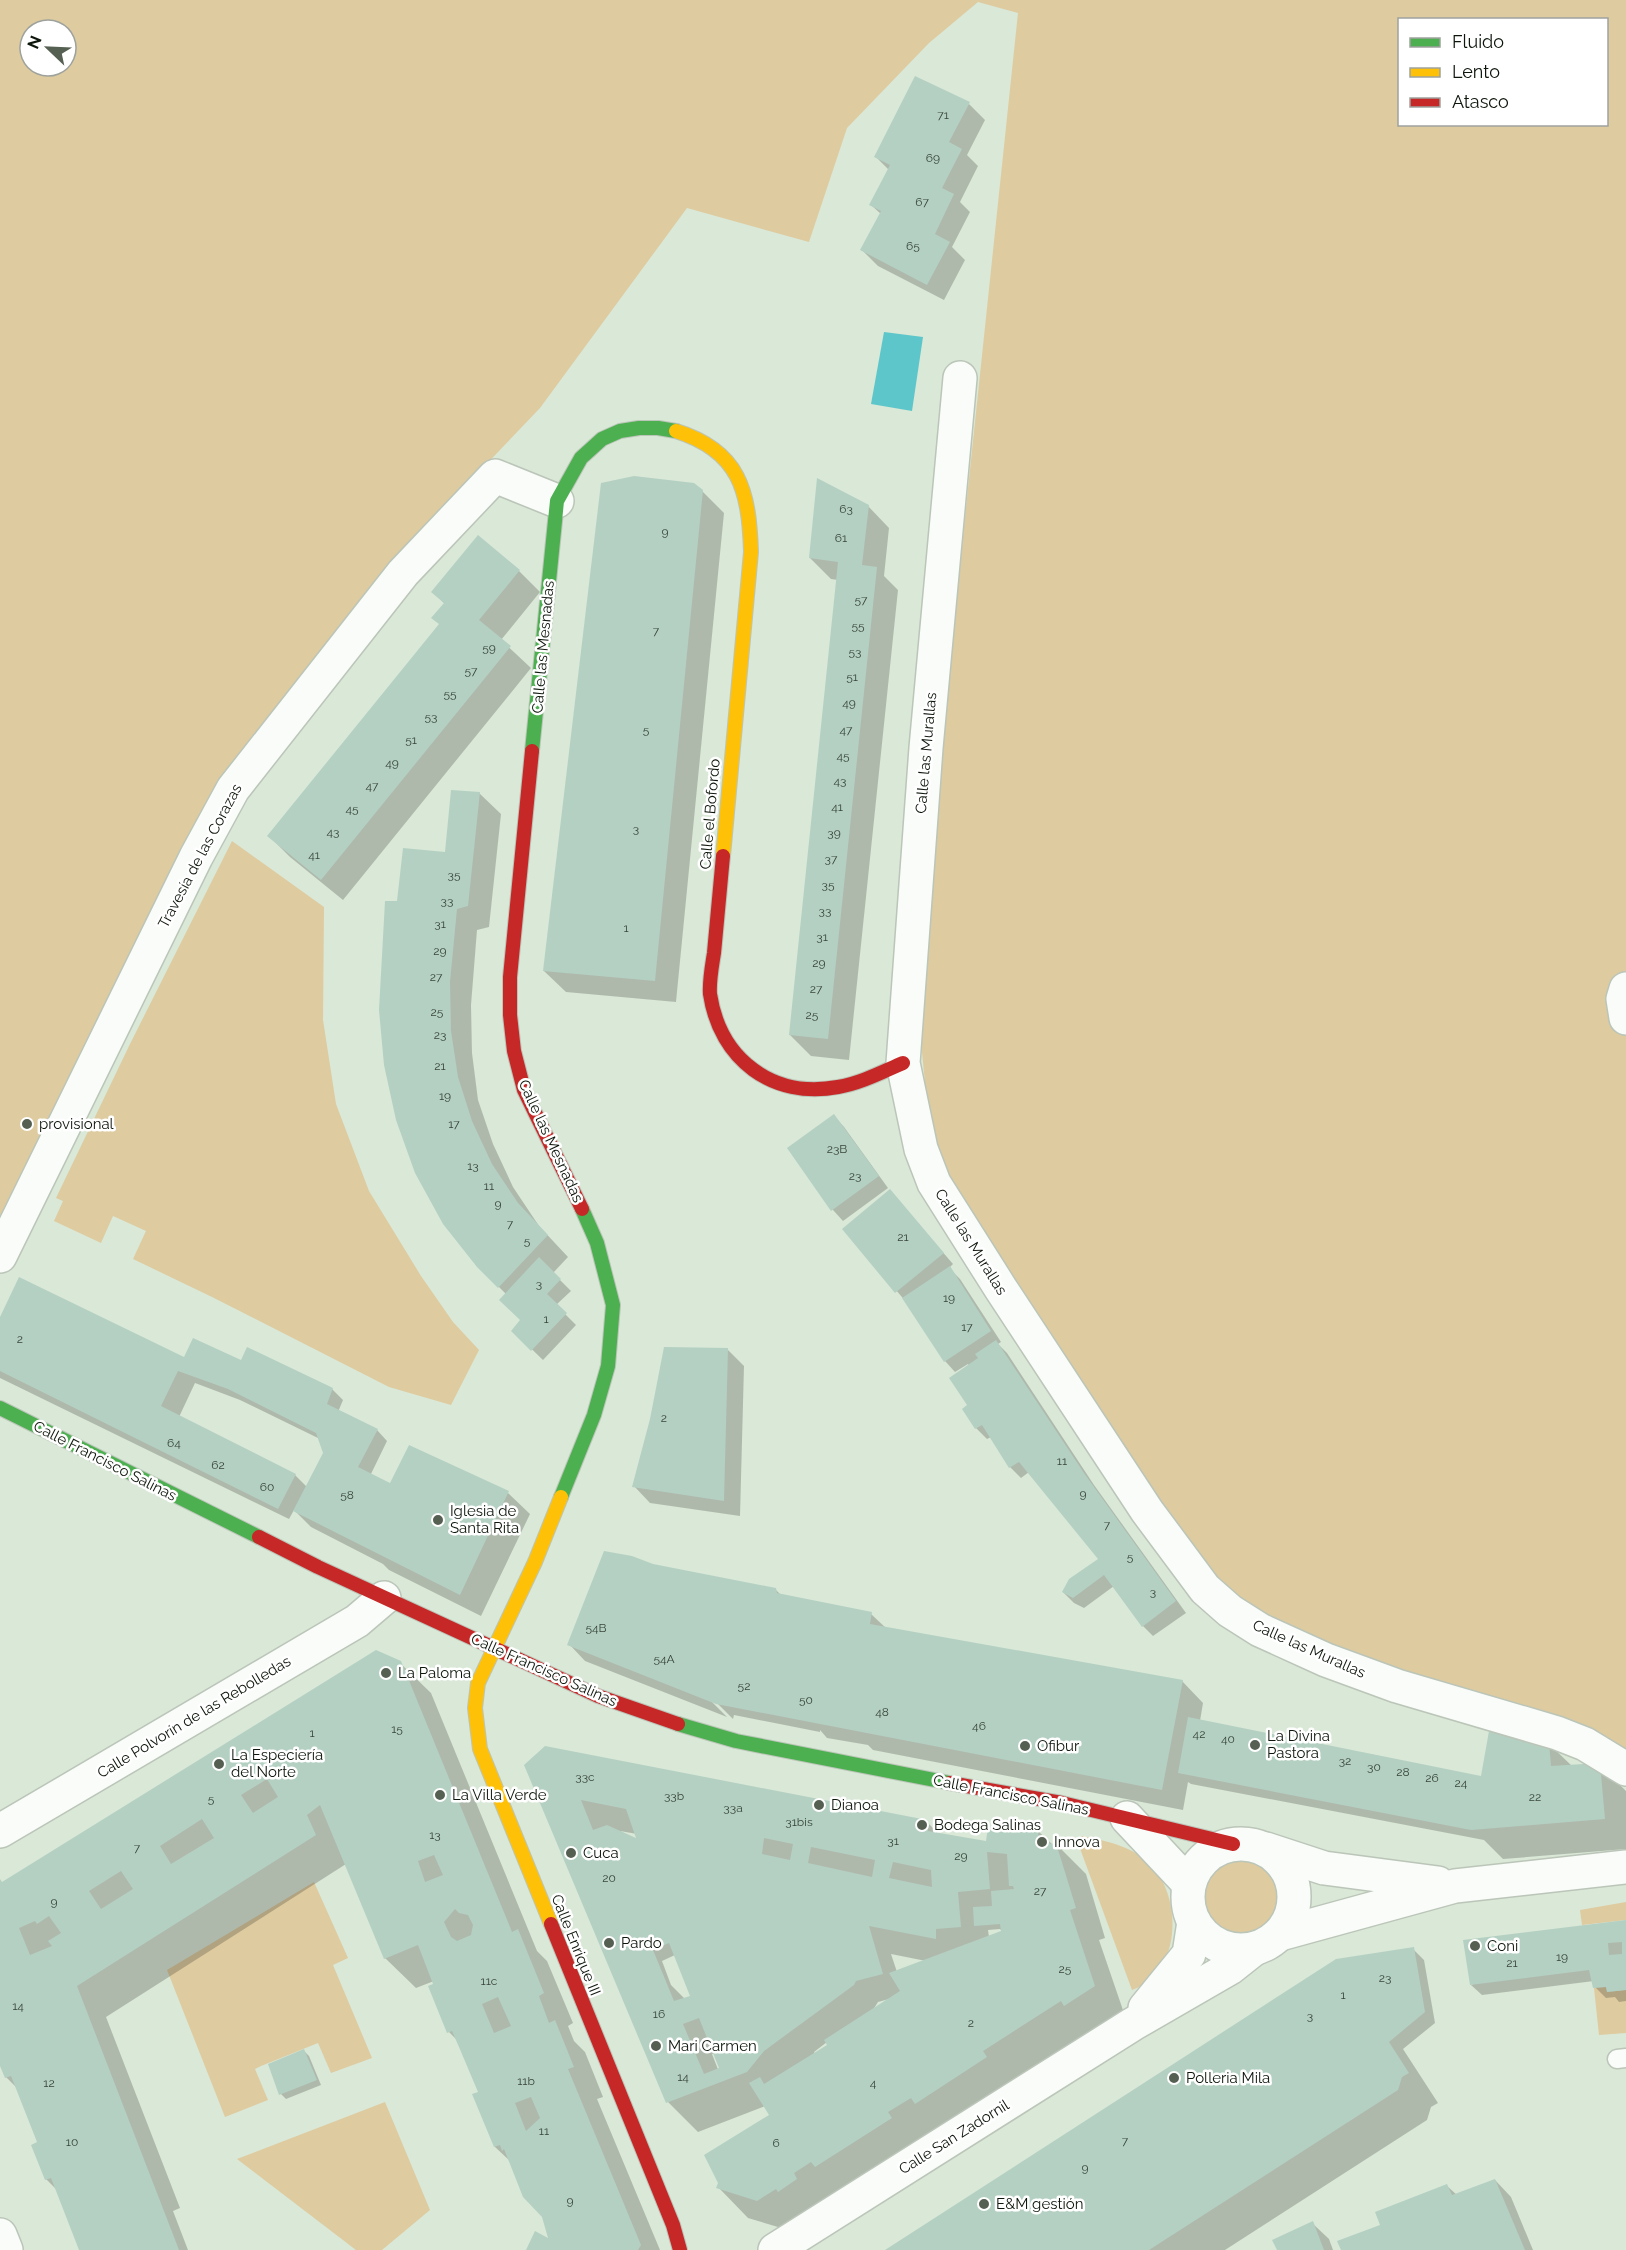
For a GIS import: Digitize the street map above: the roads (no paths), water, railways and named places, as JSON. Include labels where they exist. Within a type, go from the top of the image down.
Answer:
[{"type":"street","name":"Calle las Murallas","points":[[960,378],[926,748],[903,1063],[921,1149],[934,1183],[1147,1511],[1205,1589],[1230,1611],[1260,1630],[1326,1660],[1397,1686],[1557,1733],[1585,1744],[1626,1769]]},
{"type":"street","name":"Calle las Mesnadas","points":[[495,1650],[536,1562],[594,1414],[608,1366],[612,1305],[597,1243],[524,1090],[514,1051],[510,1015],[512,951],[557,501],[580,458],[601,439],[625,430],[645,427],[668,430]]},
{"type":"street","name":"Calle el Bofordo","points":[[668,430],[705,442],[722,455],[739,477],[750,507],[751,552],[710,992],[713,1014],[733,1053],[753,1072],[781,1087],[803,1090],[841,1087],[903,1063]]},
{"type":"street","name":"Travesía de las Corazas","points":[[0,1256],[196,857],[233,789],[403,573],[495,476],[557,501]]},
{"type":"street","points":[[1626,989],[1623,999],[1626,1017]]},
{"type":"street","name":"Calle Francisco Salinas","points":[[0,1408],[265,1542],[598,1696],[736,1741],[1062,1803],[1233,1844]]},
{"type":"street","name":"Calle Polvorín de las Rebolledas","points":[[0,1831],[357,1621],[384,1598]]},
{"type":"street","name":"Calle Enrique III","points":[[495,1650],[478,1683],[476,1708],[480,1749],[673,2225],[680,2250]]},
{"type":"street","points":[[1127,1818],[1189,1884]]},
{"type":"street","points":[[1455,1886],[1324,1868],[1264,1848],[1248,1844],[1233,1844],[1205,1857],[1195,1869],[1189,1884],[1188,1903],[1194,1922],[1206,1937],[1220,1946],[1237,1950],[1455,1886],[1626,1867]]},
{"type":"street","points":[[1264,1848],[1286,1867],[1294,1894],[1293,1908],[1288,1922],[1267,1941]]},
{"type":"street","name":"Calle San Zadornil","points":[[1133,2024],[1189,1954],[1194,1922]]},
{"type":"street","name":"Calle San Zadornil","points":[[775,2250],[1133,2024],[1230,1968],[1267,1941]]},
{"type":"street","points":[[0,2235],[6,2250]]},
{"type":"water","points":[[884,332],[923,337],[912,411],[871,404]]},
{"type":"place","name":"provisional","points":[[27,1124]]},
{"type":"place","name":"Iglesia de Santa Rita","points":[[438,1520]]},
{"type":"place","name":"La Paloma","points":[[386,1673]]},
{"type":"place","name":"La Divina Pastora","points":[[1255,1745]]},
{"type":"place","name":"Ofibur","points":[[1025,1746]]},
{"type":"place","name":"La Especiería del Norte","points":[[219,1764]]},
{"type":"place","name":"La Villa Verde","points":[[440,1795]]},
{"type":"place","name":"Dianoa","points":[[819,1805]]},
{"type":"place","name":"Bodega Salinas","points":[[922,1825]]},
{"type":"place","name":"Innova","points":[[1042,1842]]},
{"type":"place","name":"Cuca","points":[[571,1853]]},
{"type":"place","name":"Pardo","points":[[609,1943]]},
{"type":"place","name":"Coni","points":[[1475,1946]]},
{"type":"place","name":"Mari Carmen","points":[[656,2046]]},
{"type":"place","name":"Polleria Mila","points":[[1174,2078]]},
{"type":"place","name":"E&M gestión","points":[[984,2204]]}]
